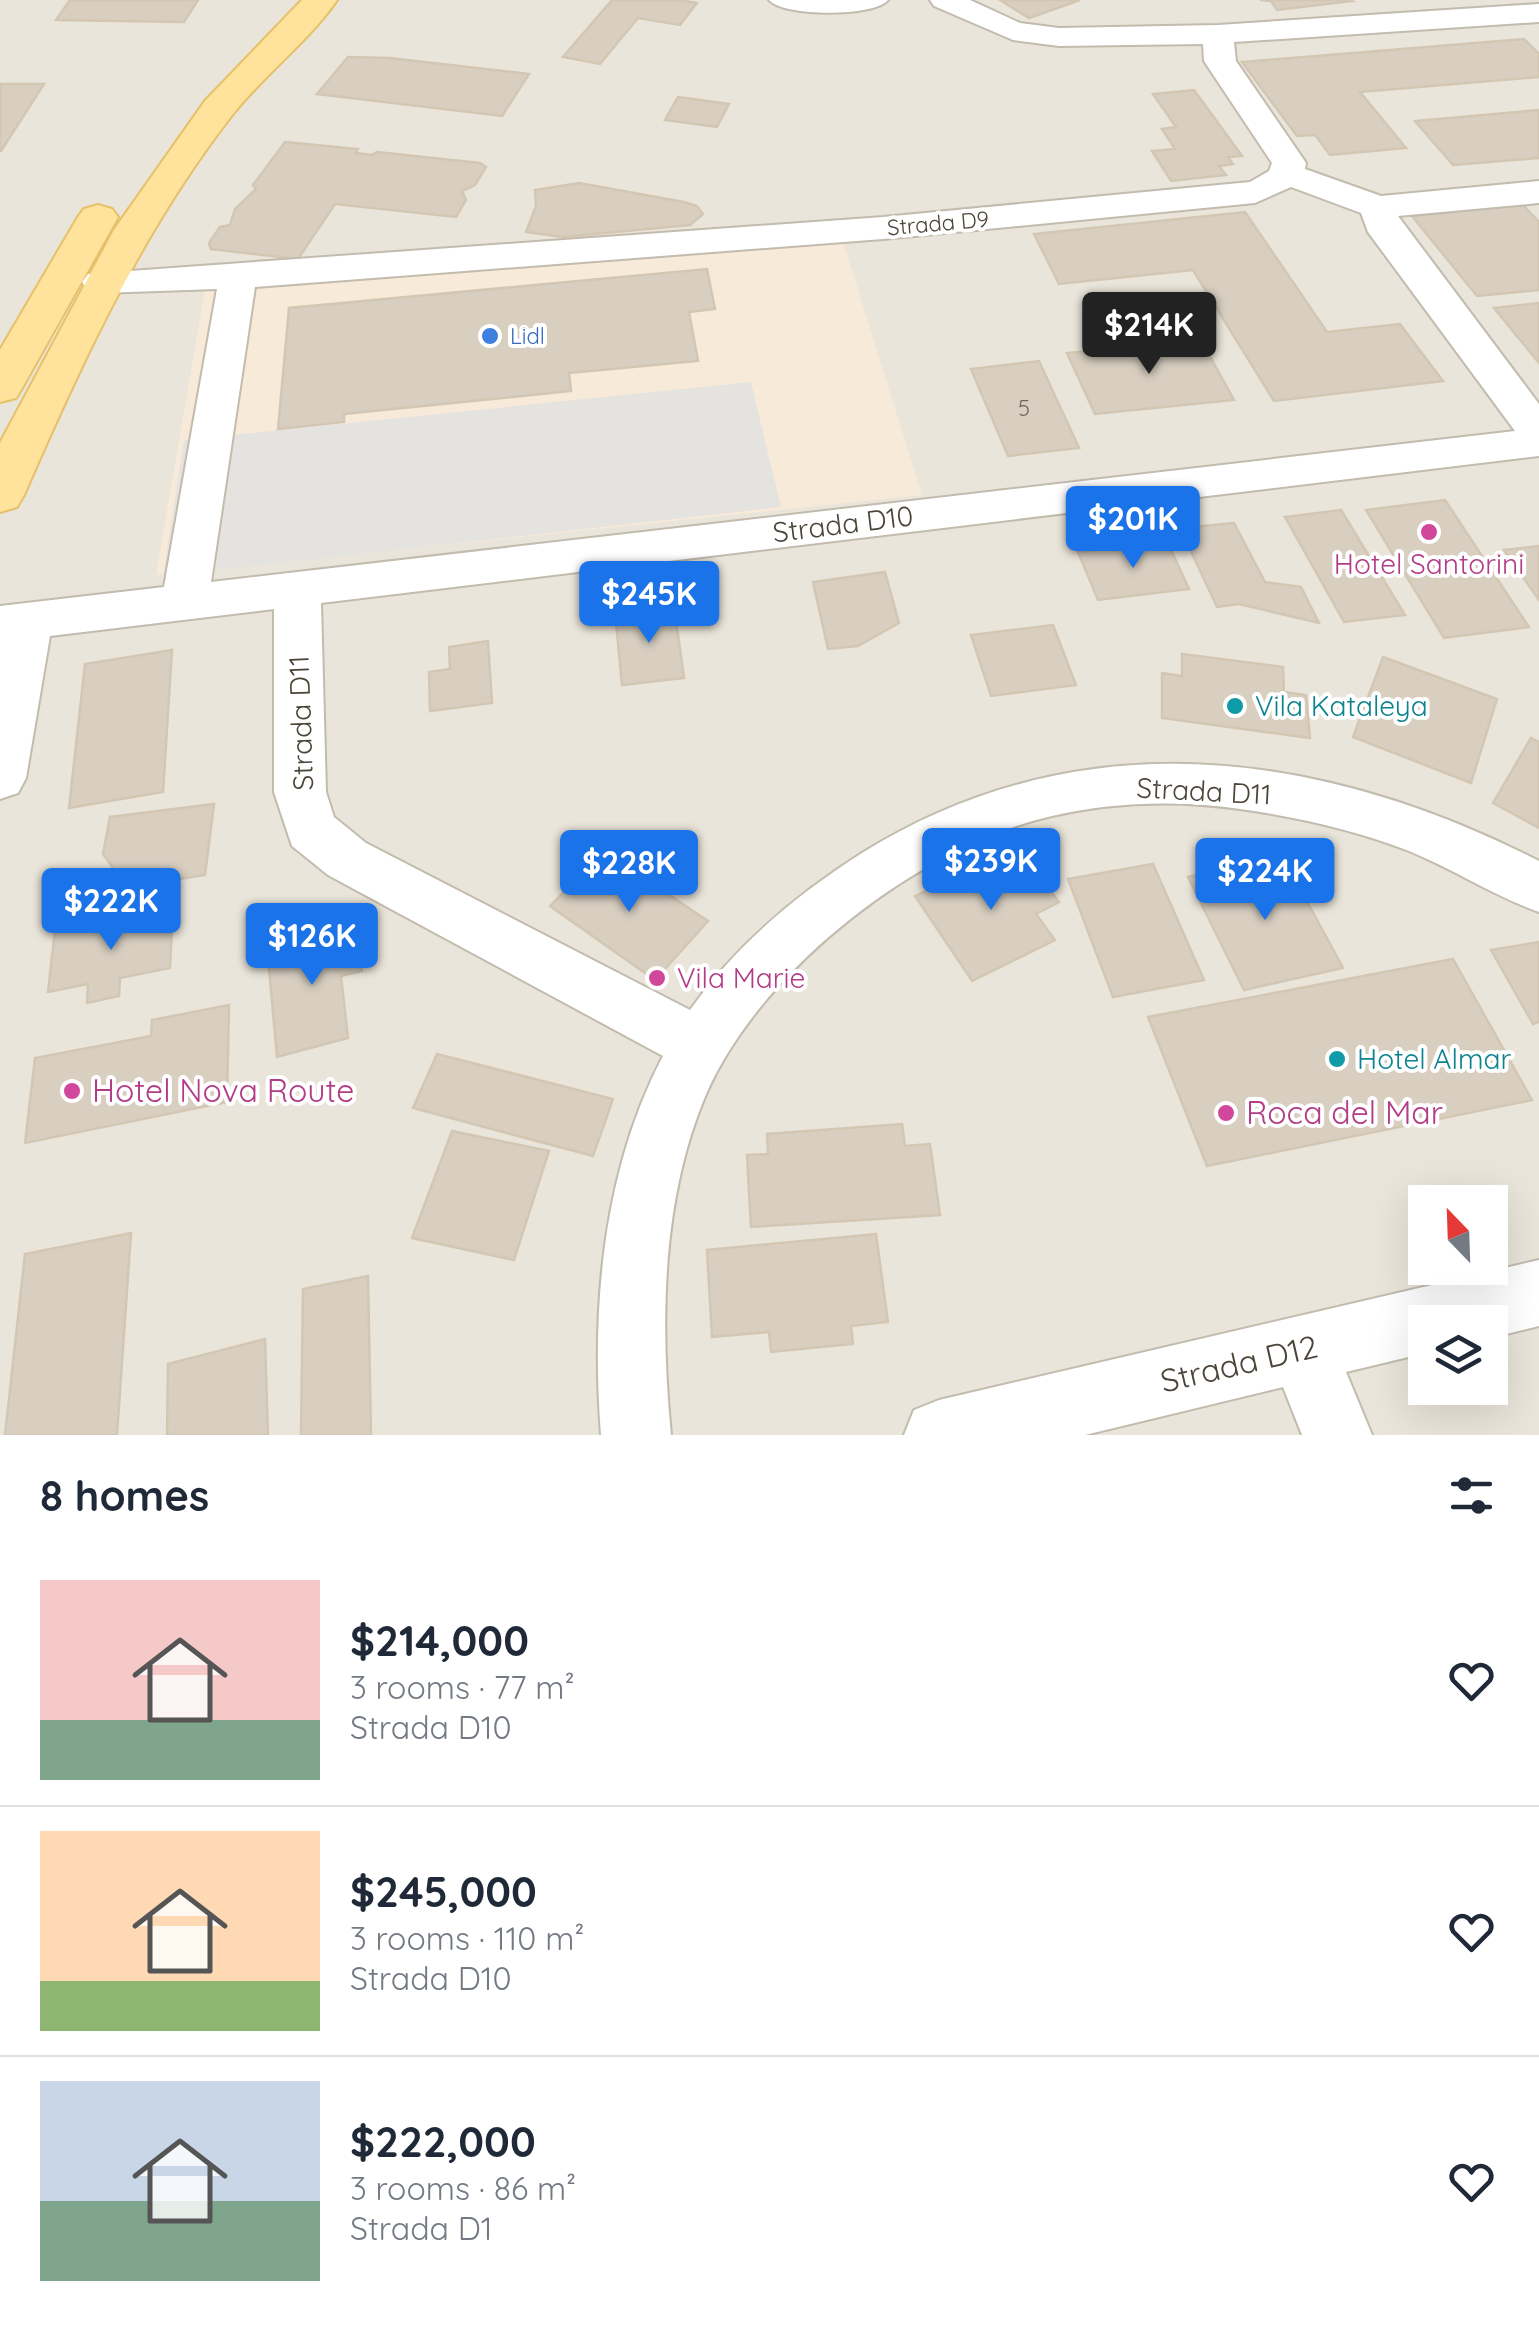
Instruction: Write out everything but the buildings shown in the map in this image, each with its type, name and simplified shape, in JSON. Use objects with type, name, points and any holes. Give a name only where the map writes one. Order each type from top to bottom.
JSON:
[{"type":"main road","points":[[0,388],[54,287],[140,158],[223,58],[286,0]]},
{"type":"main road","points":[[0,496],[59,362],[145,207],[215,109],[321,0]]},
{"type":"street","points":[[784,0],[822,4],[873,0]]},
{"type":"street","points":[[945,0],[1013,31],[1058,37],[1218,34],[1428,10],[1539,13]]},
{"type":"street","points":[[1196,0],[1218,34],[1220,61],[1284,149],[1289,163],[1287,174],[1378,207],[1539,192]]},
{"type":"street","name":"Strada D9","points":[[102,282],[238,277],[1109,208],[1255,192],[1273,186],[1287,174]]},
{"type":"street","points":[[1378,207],[1381,224],[1539,433]]},
{"type":"street","points":[[185,602],[238,277]]},
{"type":"street","name":"Strada D10","points":[[14,623],[1539,442]]},
{"type":"street","name":"Strada D11","points":[[297,589],[300,792],[312,830],[347,859],[700,1045]]},
{"type":"street","points":[[0,778],[14,623]]},
{"type":"street","name":"Strada D11","points":[[636,1435],[629,1376],[632,1284],[667,1124],[700,1045],[738,995],[838,898],[901,855],[960,826],[1052,794],[1144,784],[1234,788],[1322,801],[1410,827],[1539,888]]},
{"type":"street","name":"Strada D12","points":[[939,1435],[1539,1293]]},
{"type":"street","points":[[1302,1349],[1338,1435]]},
{"type":"shaded area","points":[[0,0],[1539,0],[1539,1435],[0,1435]]},
{"type":"shaded area","points":[[841,235],[922,495],[156,575],[205,289]]},
{"type":"shaded area","points":[[751,382],[781,507],[163,576],[184,440]]},
{"type":"place","name":"Lidl","points":[[490,336]]},
{"type":"place","name":"Hotel Santorini","points":[[1429,532]]},
{"type":"place","name":"Vila Kataleya","points":[[1235,706]]},
{"type":"place","name":"Vila Marie","points":[[657,978]]},
{"type":"place","name":"Hotel Almar","points":[[1337,1059]]},
{"type":"place","name":"Hotel Nova Route","points":[[72,1091]]},
{"type":"place","name":"Roca del Mar","points":[[1226,1113]]}]
